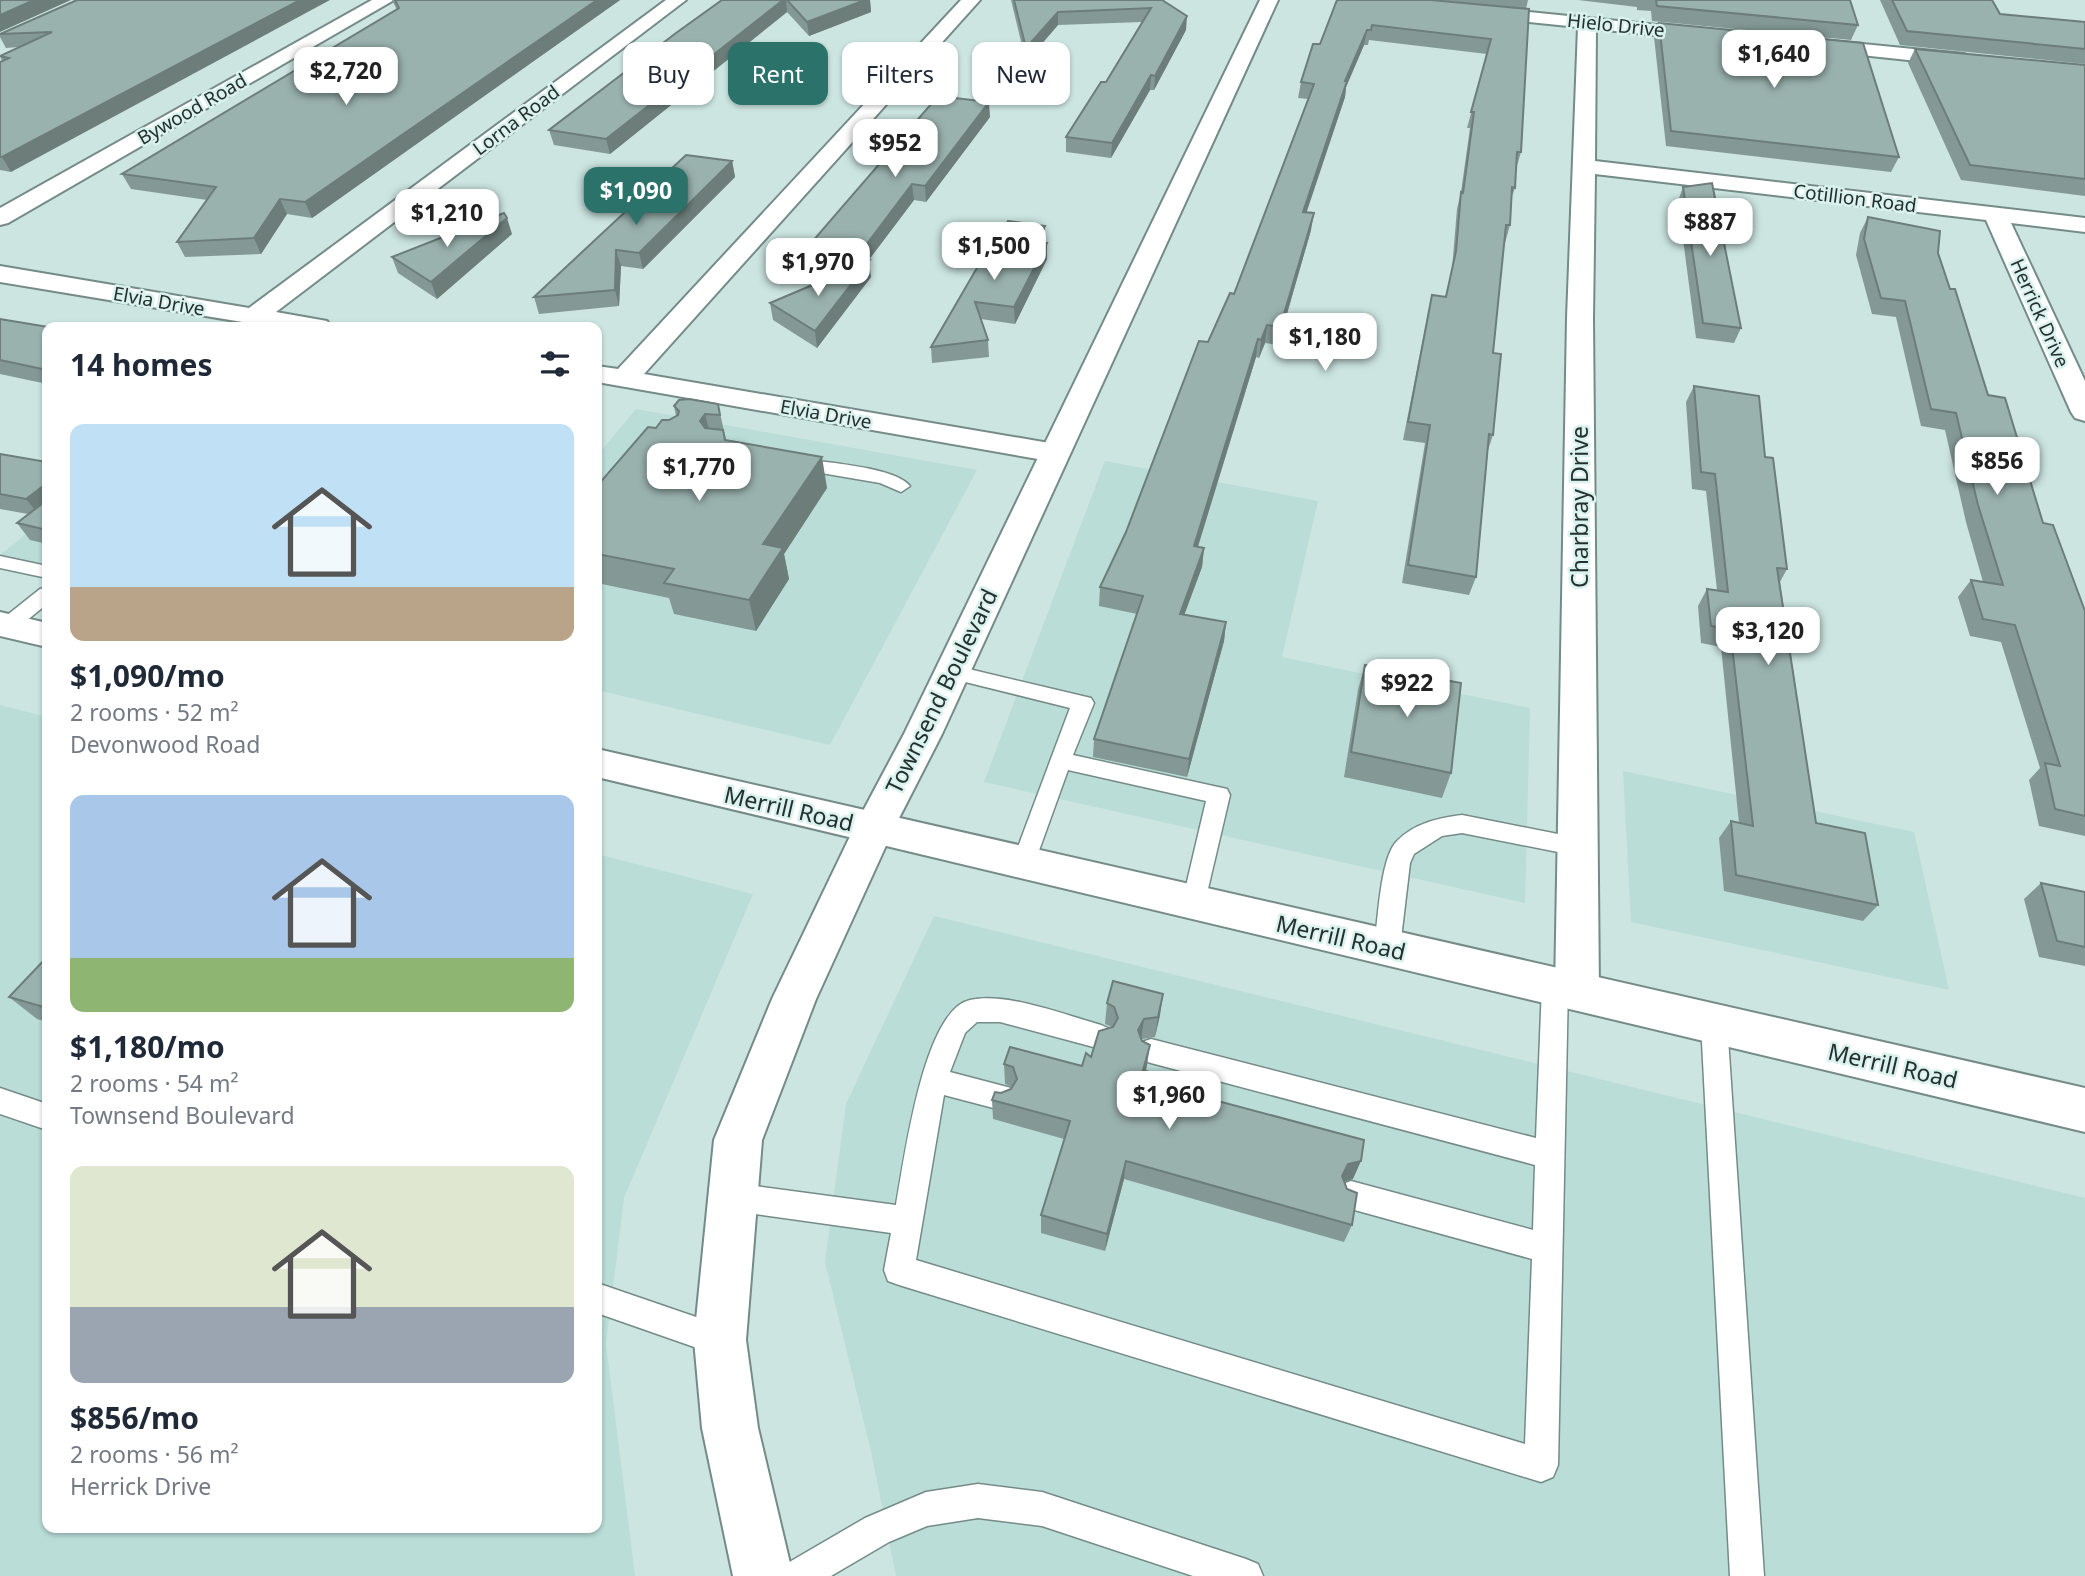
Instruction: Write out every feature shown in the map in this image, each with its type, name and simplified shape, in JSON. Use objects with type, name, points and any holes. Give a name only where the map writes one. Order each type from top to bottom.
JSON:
[{"type":"street","name":"Bywood Road","points":[[0,218],[385,0]]},
{"type":"street","name":"Lorna Road","points":[[254,316],[677,0]]},
{"type":"street","points":[[610,377],[971,0]]},
{"type":"street","name":"Townsend Boulevard","points":[[763,1576],[730,1428],[720,1340],[738,1140],[793,999],[952,672],[1269,0]]},
{"type":"street","name":"Hielo Drive","points":[[1465,11],[1725,36]]},
{"type":"street","name":"Charbray Drive","points":[[1566,989],[1578,847],[1580,332],[1587,23]]},
{"type":"street","points":[[1794,43],[1988,62]]},
{"type":"street","name":"Cotillion Road","points":[[1584,166],[2085,225]]},
{"type":"street","name":"Herrick Drive","points":[[1995,214],[2085,412]]},
{"type":"street","name":"Elvia Drive","points":[[0,274],[289,322]]},
{"type":"street","name":"Elvia Drive","points":[[610,377],[1055,453]]},
{"type":"street","points":[[4,624],[42,634]]},
{"type":"street","name":"Merrill Road","points":[[602,764],[2085,1111]]},
{"type":"lane","points":[[770,460],[885,478],[901,486]]},
{"type":"lane","points":[[4,567],[42,571]]},
{"type":"lane","points":[[4,624],[42,597]]},
{"type":"lane","points":[[952,672],[1083,703],[1059,760],[1024,863]]},
{"type":"lane","points":[[1059,760],[1219,795],[1194,902]]},
{"type":"lane","points":[[1387,947],[1398,863],[1404,848],[1437,827],[1462,824],[1578,847]]},
{"type":"lane","points":[[1101,1037],[1000,1010],[971,1011],[955,1026],[933,1080],[900,1270],[1541,1465],[1550,1156],[1566,989]]},
{"type":"lane","points":[[1714,1023],[1747,1576]]},
{"type":"lane","points":[[1151,1051],[1550,1156]]},
{"type":"lane","points":[[933,1080],[1001,1097]]},
{"type":"lane","points":[[0,1101],[42,1114]]},
{"type":"lane","points":[[1351,1195],[1548,1249]]},
{"type":"lane","points":[[733,1197],[909,1222]]},
{"type":"lane","points":[[602,1300],[720,1340]]},
{"type":"lane","points":[[798,1576],[877,1530],[926,1509],[978,1501],[1042,1508],[1246,1576]]},
{"type":"shaded area","points":[[636,409],[977,470],[830,745],[602,691],[602,450]]},
{"type":"shaded area","points":[[1105,461],[1318,501],[1282,657],[1530,708],[1525,903],[984,782]]},
{"type":"shaded area","points":[[42,521],[42,575],[0,565],[0,555]]},
{"type":"shaded area","points":[[0,705],[42,716],[42,1533],[602,1533],[602,855],[753,894],[624,1198],[606,1344],[635,1576],[0,1576]]},
{"type":"shaded area","points":[[1623,771],[1914,832],[1949,990],[1631,922]]},
{"type":"shaded area","points":[[934,916],[2085,1198],[2085,1576],[896,1576],[871,1451],[825,1262],[846,1104]]},
{"type":"building","points":[[0,0],[34,0],[0,15]]},
{"type":"building","points":[[77,0],[300,0],[0,157],[0,62],[9,58],[0,56],[52,32],[0,34]]},
{"type":"building","points":[[395,0],[597,0],[305,202],[280,199],[254,238],[177,242],[216,187],[122,174],[399,8]]},
{"type":"building","points":[[722,0],[783,0],[714,54],[714,42],[664,42]]},
{"type":"building","points":[[787,0],[865,0],[807,22]]},
{"type":"building","points":[[1014,0],[1162,0],[1187,16],[1155,76],[1151,75],[1112,143],[1066,137],[1101,82],[1106,82],[1151,8],[1058,12],[1031,42],[1024,42]]},
{"type":"building","points":[[1337,0],[1431,0],[1529,9],[1521,152],[1517,152],[1510,225],[1506,225],[1493,353],[1501,354],[1493,435],[1489,434],[1476,577],[1408,565],[1430,425],[1408,422],[1432,295],[1446,297],[1456,251],[1461,192],[1463,193],[1474,112],[1471,112],[1491,39],[1372,25],[1371,30],[1367,30],[1345,81],[1303,212],[1314,213],[1280,327],[1267,325],[1261,340],[1258,339],[1194,546],[1204,548],[1180,614],[1226,622],[1189,759],[1094,739],[1143,596],[1100,587],[1126,532],[1199,341],[1208,342],[1230,293],[1234,294],[1314,84],[1301,82],[1313,44],[1320,44]]},
{"type":"building","points":[[1656,0],[1850,0],[1858,25],[1657,6]]},
{"type":"building","points":[[1892,0],[1992,0],[2000,14],[2085,22],[2085,49],[1907,31]]},
{"type":"building","points":[[1659,23],[1863,43],[1899,157],[1671,131]]},
{"type":"building","points":[[1915,49],[2085,65],[2085,179],[1970,165]]},
{"type":"building","points":[[623,73],[623,105],[649,105],[606,139],[549,130]]},
{"type":"building","points":[[958,98],[972,100],[972,105],[987,105],[925,186],[912,184],[851,265],[799,257],[930,105],[958,105]]},
{"type":"building","points":[[686,155],[732,161],[639,253],[616,250],[615,290],[534,297]]},
{"type":"building","points":[[1712,183],[1741,328],[1703,323],[1683,187]]},
{"type":"building","points":[[504,213],[507,218],[431,282],[392,257]]},
{"type":"building","points":[[1868,217],[1940,231],[1938,253],[1950,289],[1955,289],[1988,395],[2005,398],[2043,523],[2053,525],[2085,611],[2085,816],[2055,809],[2045,763],[2060,766],[2015,625],[1983,619],[1971,580],[2003,585],[1978,505],[1956,413],[1931,409],[1905,301],[1881,298],[1864,239]]},
{"type":"building","points":[[1008,221],[1045,226],[1035,241],[1047,243],[1014,307],[975,302],[988,340],[931,347],[988,249]]},
{"type":"building","points":[[869,261],[815,331],[770,303]]},
{"type":"building","points":[[0,319],[42,326],[42,369],[0,360]]},
{"type":"building","points":[[1694,386],[1759,396],[1765,457],[1773,458],[1787,569],[1777,568],[1816,823],[1865,833],[1878,905],[1736,875],[1731,821],[1753,826],[1730,629],[1711,626],[1707,589],[1728,592],[1715,474],[1701,472]]},
{"type":"building","points":[[679,400],[718,404],[720,415],[705,414],[700,421],[705,428],[723,430],[725,440],[822,457],[763,544],[783,548],[749,600],[664,583],[674,569],[602,555],[602,480],[648,427],[656,428],[662,420],[678,415],[679,411],[674,406]]},
{"type":"building","points":[[0,454],[42,461],[42,487],[26,499],[0,494]]},
{"type":"building","points":[[42,504],[42,529],[17,523]]},
{"type":"building","points":[[1365,665],[1461,683],[1451,773],[1351,752]]},
{"type":"building","points":[[2041,883],[2085,892],[2085,947],[2057,941]]},
{"type":"building","points":[[42,962],[42,1007],[9,997]]},
{"type":"building","points":[[1113,981],[1163,994],[1158,1017],[1144,1019],[1138,1030],[1142,1041],[1150,1045],[1143,1070],[1149,1072],[1147,1082],[1364,1140],[1361,1161],[1348,1164],[1342,1176],[1347,1189],[1357,1193],[1352,1225],[1126,1161],[1107,1234],[1041,1215],[1070,1121],[992,1100],[995,1092],[1011,1089],[1017,1079],[1013,1067],[1004,1064],[1010,1047],[1082,1066],[1086,1053],[1091,1057],[1099,1031],[1113,1027],[1118,1018],[1114,1007],[1107,1003]]}]
